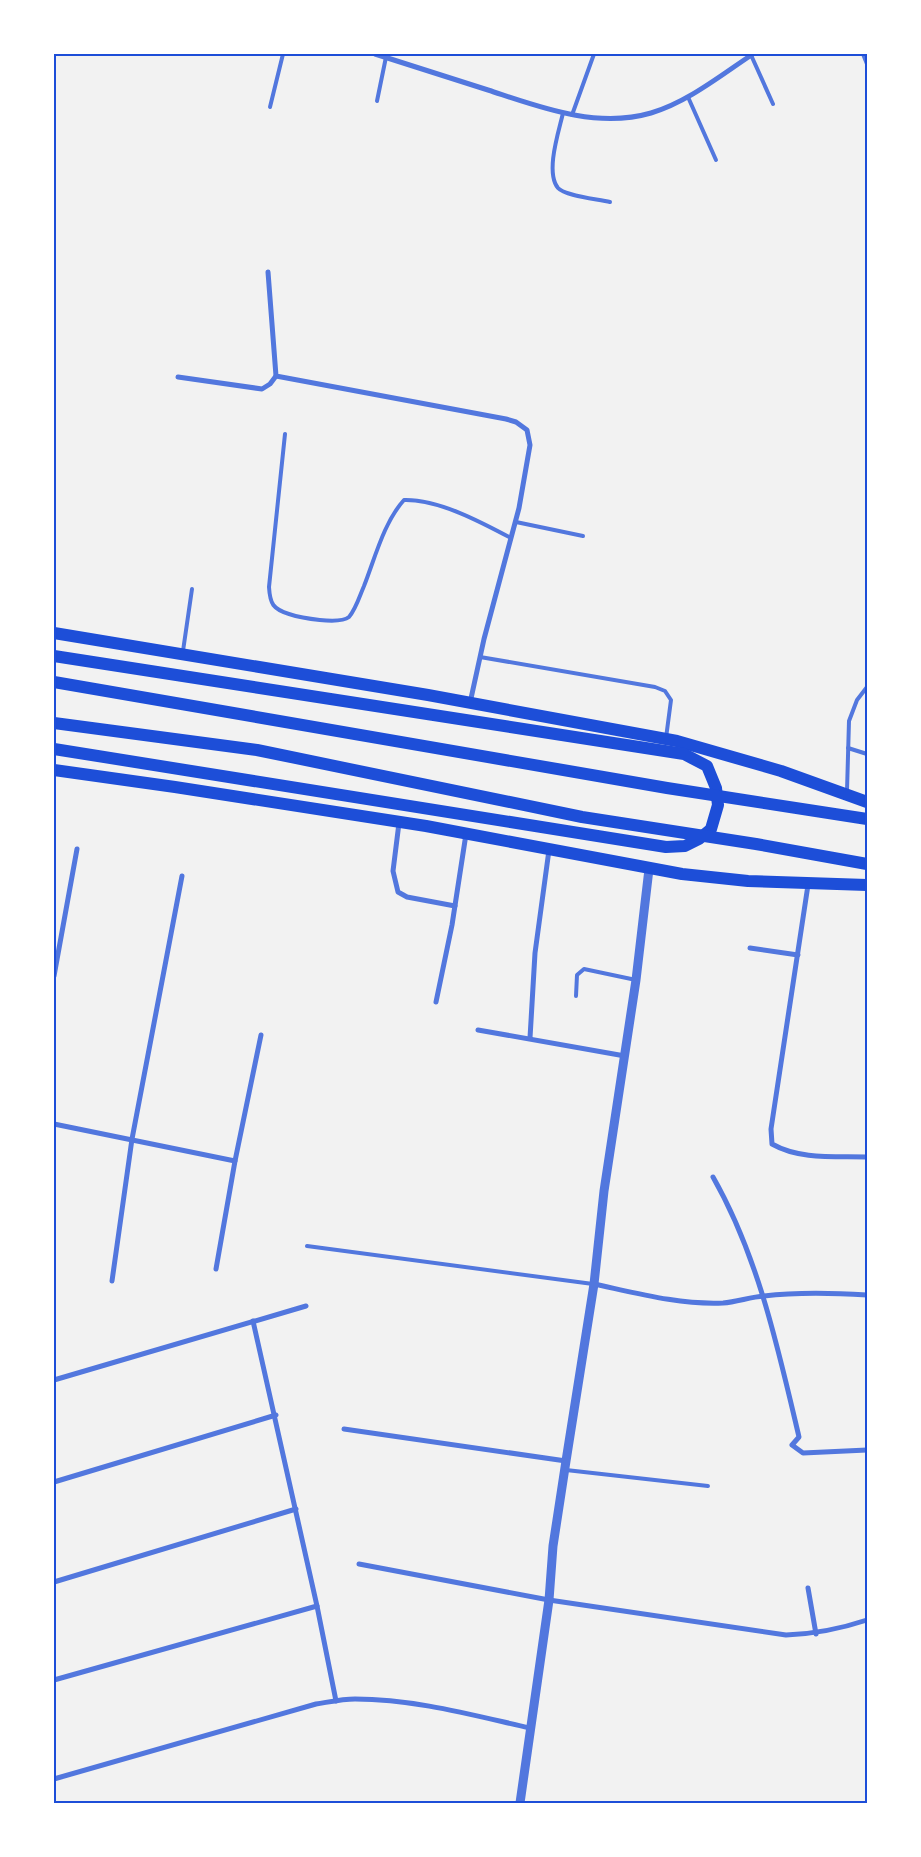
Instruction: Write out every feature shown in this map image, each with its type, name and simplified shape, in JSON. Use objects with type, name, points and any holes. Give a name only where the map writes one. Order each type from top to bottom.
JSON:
[{"type":"main road","points":[[54,633],[470,703],[666,739],[781,771],[847,793],[867,802]]},
{"type":"main road","points":[[54,656],[684,754],[706,766],[716,788],[718,805],[711,829],[699,839],[685,846],[666,847],[54,750]]},
{"type":"main road","points":[[54,682],[667,788],[867,819]]},
{"type":"main road","points":[[54,723],[257,750],[582,817],[756,844],[867,864]]},
{"type":"main road","points":[[54,770],[399,822],[649,869],[748,881],[867,885]]},
{"type":"street","points":[[375,54],[538,107],[586,118],[618,120],[651,113],[688,97],[751,54]]},
{"type":"street","points":[[178,377],[262,389],[270,384],[276,376],[268,272]]},
{"type":"street","points":[[276,376],[516,422],[527,430],[530,445],[516,522],[480,657],[470,703]]},
{"type":"street","points":[[399,822],[393,871],[398,892],[408,897],[455,906]]},
{"type":"street","points":[[436,1002],[455,906],[466,834]]},
{"type":"street","points":[[54,976],[77,849]]},
{"type":"street","points":[[530,1038],[535,953],[550,849]]},
{"type":"street","points":[[520,1803],[549,1600],[554,1546],[594,1284],[604,1191],[636,980],[649,869]]},
{"type":"street","points":[[112,1281],[132,1139],[182,876]]},
{"type":"street","points":[[808,883],[772,1129],[772,1144],[793,1153],[819,1156],[867,1156]]},
{"type":"street","points":[[750,948],[798,955]]},
{"type":"street","points":[[478,1030],[625,1056]]},
{"type":"street","points":[[216,1269],[235,1161],[261,1035]]},
{"type":"street","points":[[54,1124],[235,1161]]},
{"type":"street","points":[[713,1177],[729,1205],[763,1296],[799,1437],[792,1445],[803,1453],[867,1450]]},
{"type":"street","points":[[594,1284],[667,1299],[707,1302],[741,1301],[763,1296],[828,1293],[867,1295]]},
{"type":"street","points":[[54,1380],[306,1306]]},
{"type":"street","points":[[253,1321],[276,1415],[318,1606],[336,1701]]},
{"type":"street","points":[[54,1482],[276,1415]]},
{"type":"street","points":[[344,1429],[566,1465]]},
{"type":"street","points":[[54,1582],[296,1509]]},
{"type":"street","points":[[359,1564],[549,1600],[786,1636],[816,1634],[841,1629],[867,1620]]},
{"type":"street","points":[[808,1588],[816,1634]]},
{"type":"street","points":[[54,1680],[318,1606]]},
{"type":"street","points":[[54,1779],[316,1704],[353,1699],[394,1701],[439,1708],[530,1728]]},
{"type":"lane","points":[[270,107],[283,54]]},
{"type":"lane","points":[[572,115],[594,54]]},
{"type":"lane","points":[[751,54],[773,104]]},
{"type":"lane","points":[[864,54],[867,64]]},
{"type":"lane","points":[[377,100],[386,57]]},
{"type":"lane","points":[[688,97],[716,160]]},
{"type":"lane","points":[[563,112],[552,162],[552,175],[558,188],[569,194],[610,202]]},
{"type":"lane","points":[[285,434],[269,587],[269,599],[276,609],[291,615],[336,622],[348,617],[357,603],[385,532],[397,508],[404,500],[418,499],[478,520],[511,538]]},
{"type":"lane","points":[[516,522],[583,536]]},
{"type":"lane","points":[[182,655],[192,589]]},
{"type":"lane","points":[[480,657],[645,685],[665,691],[671,700],[666,739]]},
{"type":"lane","points":[[847,793],[850,721],[857,700],[867,687]]},
{"type":"lane","points":[[848,748],[867,754]]},
{"type":"lane","points":[[576,996],[577,975],[584,969],[636,980]]},
{"type":"lane","points":[[307,1246],[594,1284]]},
{"type":"lane","points":[[566,1465],[708,1486]]}]
